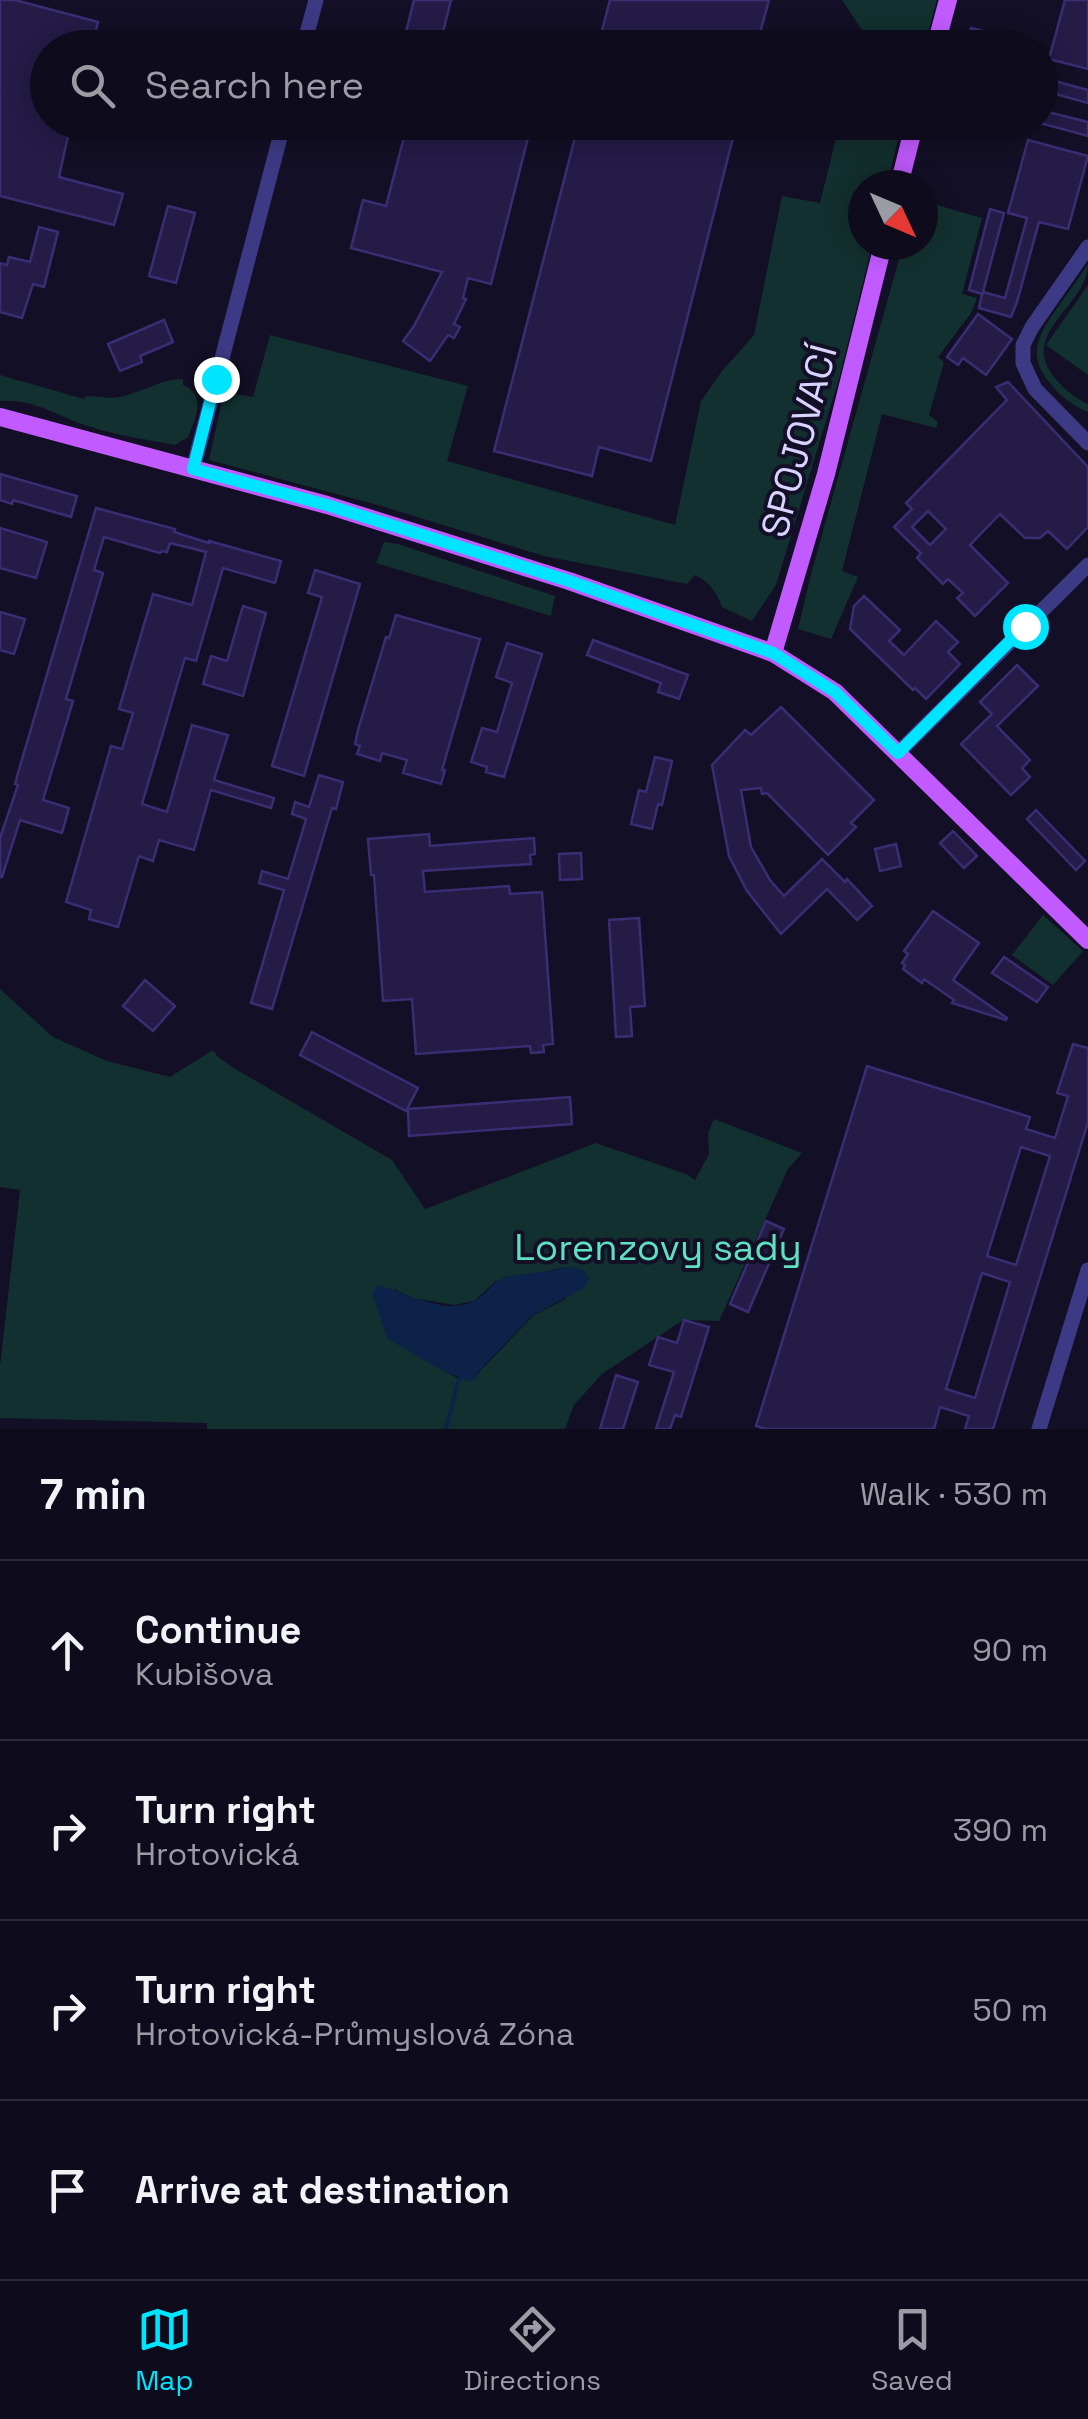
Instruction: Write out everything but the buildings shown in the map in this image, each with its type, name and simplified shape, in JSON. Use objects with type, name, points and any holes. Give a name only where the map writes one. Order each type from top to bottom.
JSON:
[{"type":"main road","points":[[940,30],[948,0]]},
{"type":"main road","points":[[902,170],[910,140]]},
{"type":"main road","name":"SPOJOVACÍ","points":[[773,653],[826,474],[880,260]]},
{"type":"main road","points":[[0,417],[327,505],[569,581],[773,653],[835,692],[1088,940]]},
{"type":"street","points":[[308,30],[316,0]]},
{"type":"street","points":[[193,469],[279,140]]},
{"type":"street","points":[[1088,247],[1023,345],[1023,362],[1035,389],[1088,444]]},
{"type":"street","points":[[898,753],[1088,565]]},
{"type":"street","points":[[1039,1429],[1088,1270]]},
{"type":"green space","points":[[842,0],[937,0],[929,30],[862,30]]},
{"type":"green space","points":[[836,140],[898,140],[891,170],[848,170],[848,260],[868,260],[840,375],[776,585],[752,621],[722,607],[712,588],[695,575],[687,584],[544,556],[378,505],[209,460],[224,392],[253,397],[270,335],[468,386],[447,461],[675,525],[701,401],[754,335],[782,196],[820,203]]},
{"type":"green space","points":[[938,205],[982,218],[962,294],[977,298],[971,313],[938,357],[944,362],[929,415],[938,422],[936,428],[882,414],[842,571],[858,577],[831,639],[798,629],[899,260],[938,260]]},
{"type":"green space","points":[[1088,264],[1085,279],[1049,333],[1044,348],[1046,363],[1056,379],[1088,404],[1088,412],[1054,388],[1042,372],[1037,352],[1047,324]]},
{"type":"green space","points":[[1088,285],[1088,375],[1046,345]]},
{"type":"green space","points":[[0,375],[84,399],[119,397],[183,379],[183,385],[195,394],[196,415],[188,437],[175,445],[128,436],[93,428],[32,404],[0,401]]},
{"type":"green space","points":[[384,542],[555,596],[551,616],[376,563]]},
{"type":"green space","points":[[1043,915],[1083,951],[1053,985],[1012,955]]},
{"type":"green space","name":"Lorenzovy sady","points":[[0,989],[53,1037],[107,1061],[170,1077],[213,1050],[232,1067],[392,1160],[425,1209],[596,1143],[695,1180],[709,1154],[708,1133],[714,1119],[802,1153],[788,1169],[719,1321],[683,1320],[602,1374],[574,1405],[565,1429],[207,1429],[207,1423],[0,1418],[0,1366],[20,1190],[0,1187]],"holes":[[[568,1267],[566,1299],[534,1315],[475,1379],[459,1379],[387,1338],[394,1289],[413,1298],[454,1305],[474,1301],[496,1281]]]},
{"type":"water","points":[[568,1267],[586,1273],[589,1280],[584,1288],[533,1315],[469,1382],[387,1338],[372,1293],[378,1285],[439,1305],[464,1305],[506,1277]]},
{"type":"waterway","points":[[446,1429],[459,1379]]},
{"type":"route","points":[[216,379],[193,469],[327,505],[569,581],[773,653],[835,692],[898,753],[1025,626]]}]
